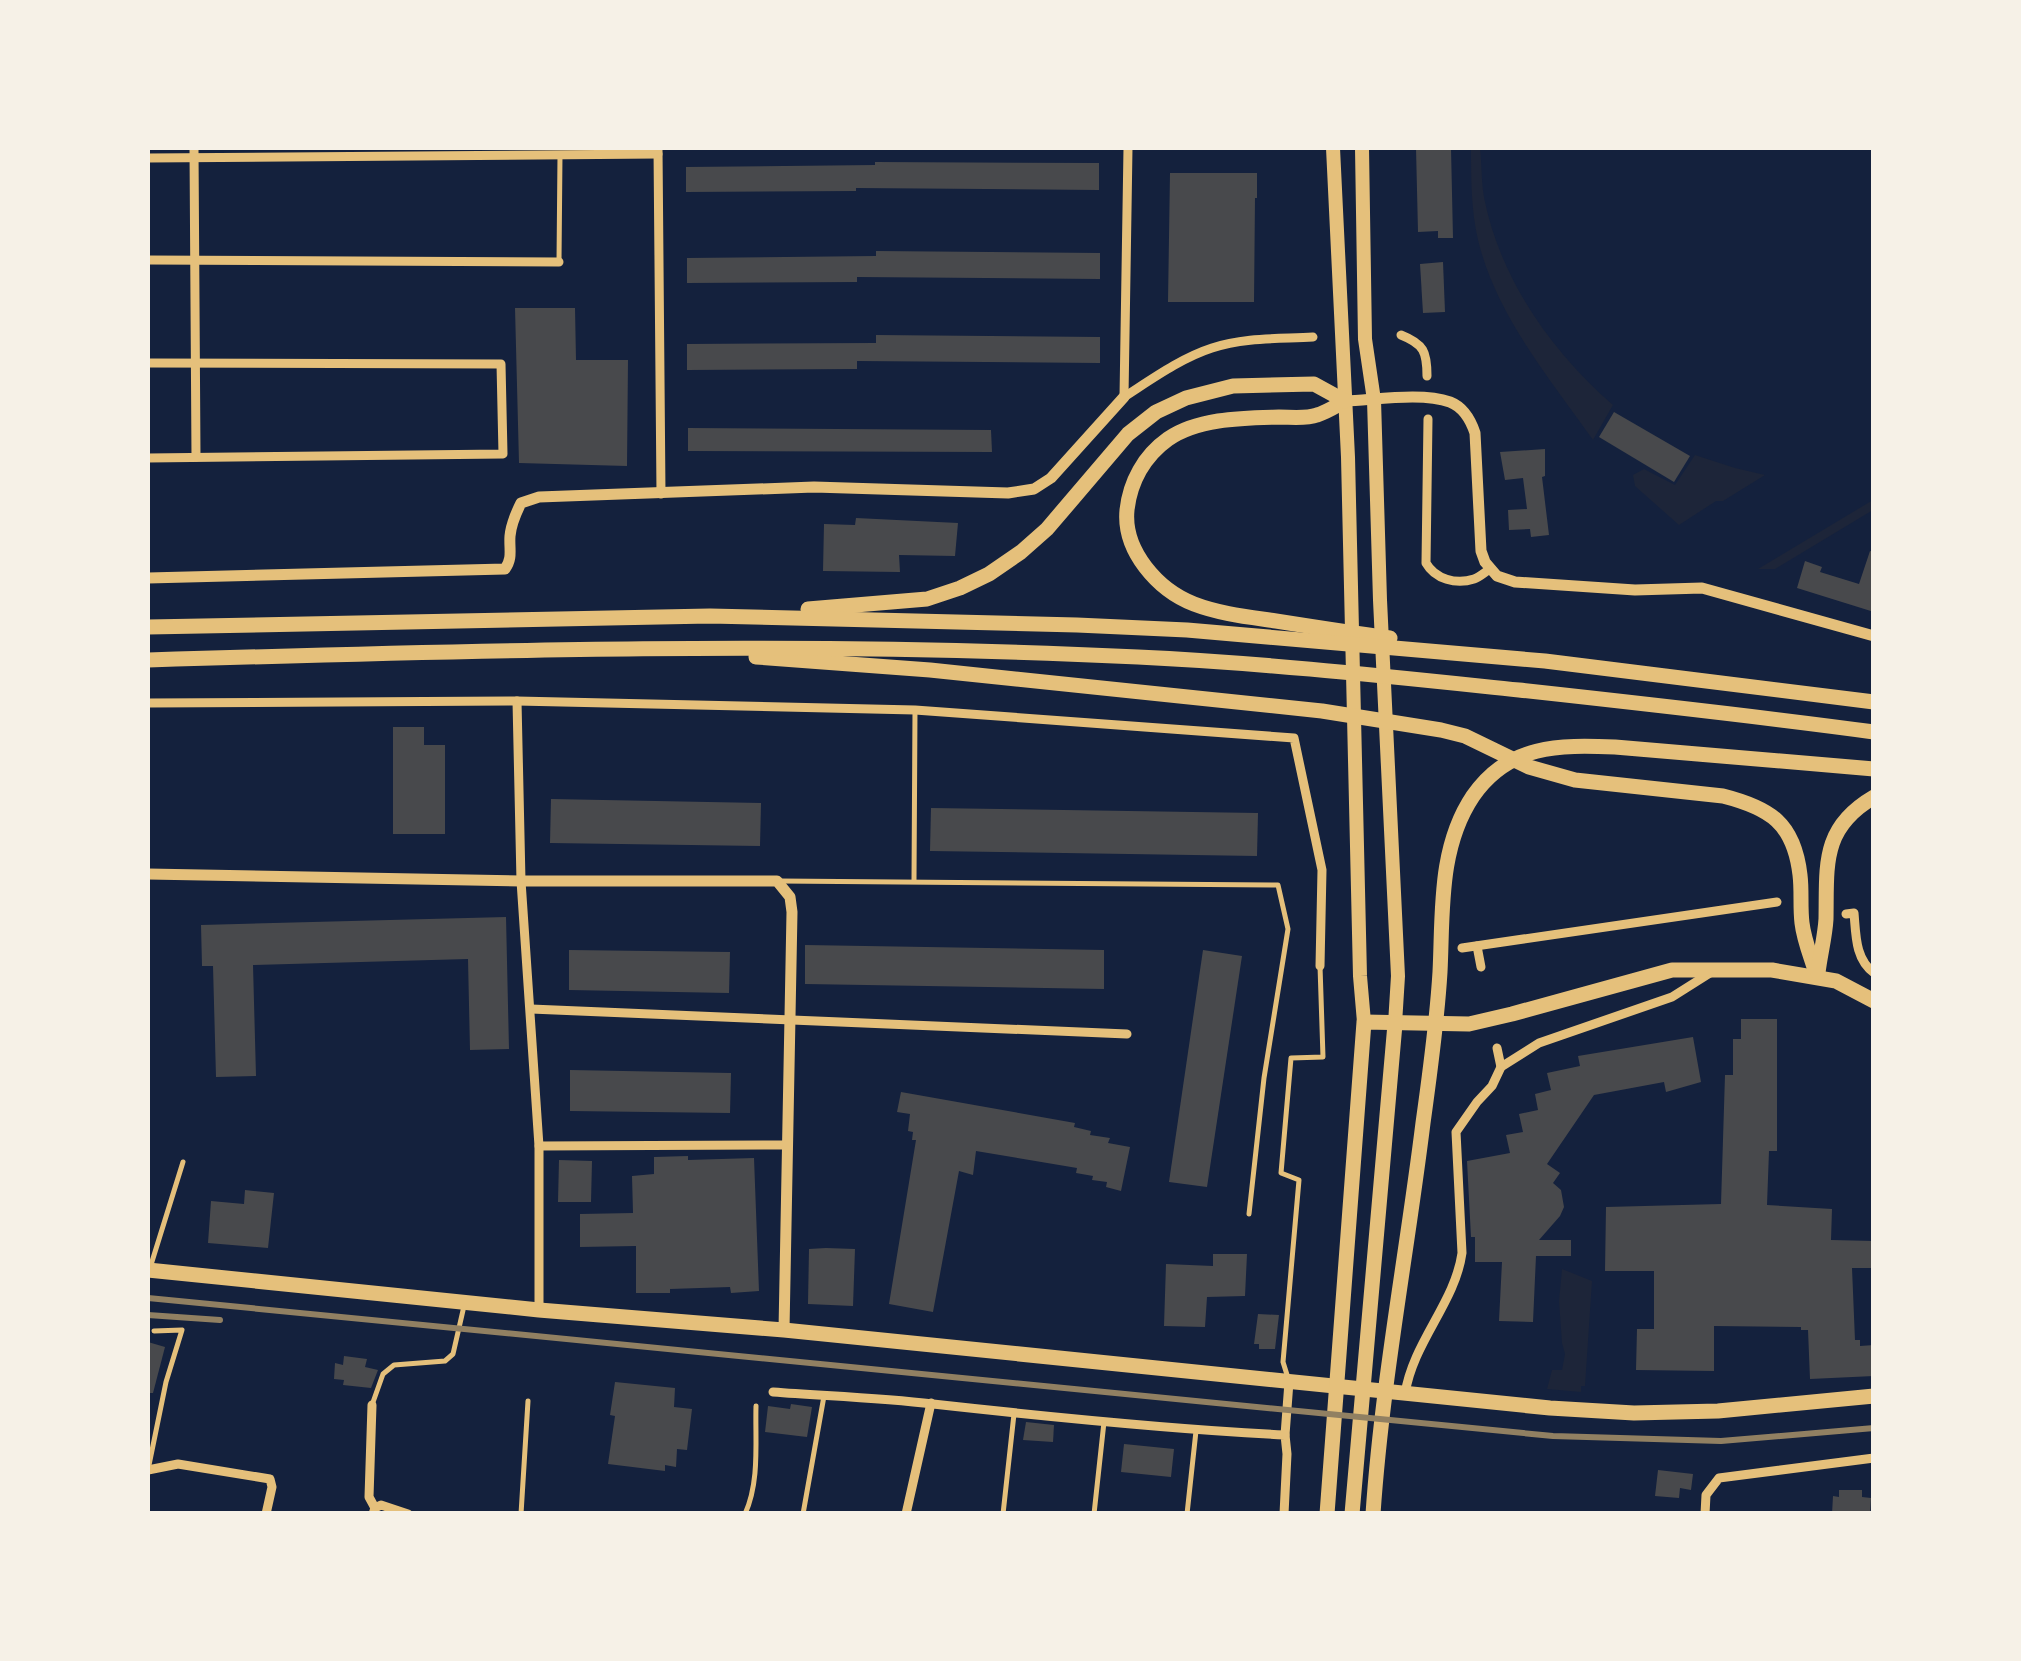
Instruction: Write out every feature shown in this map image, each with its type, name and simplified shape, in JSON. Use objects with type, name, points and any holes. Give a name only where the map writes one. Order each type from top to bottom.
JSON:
[{"type":"highway","points":[[710,616],[897,603],[960,588],[1021,552],[1047,528],[1128,434],[1156,412],[1186,398],[1233,386],[1314,384],[1345,402]]},
{"type":"highway","points":[[1345,402],[1315,416],[1209,423],[1168,438],[1150,454],[1129,494],[1127,518],[1131,540],[1154,576],[1171,592],[1217,611],[1545,661],[1874,702]]},
{"type":"highway","points":[[148,628],[710,616],[938,621],[1168,629],[1545,661]]},
{"type":"highway","points":[[654,648],[930,670],[1322,711],[1465,736],[1529,767],[1575,780],[1723,796],[1745,802],[1764,809],[1790,837],[1800,875],[1802,926],[1817,977]]},
{"type":"highway","points":[[148,660],[654,648],[1140,657],[1718,712],[1874,732]]},
{"type":"highway","points":[[1373,1514],[1377,1452],[1423,1126],[1440,974],[1446,870],[1460,818],[1475,793],[1493,772],[1521,755],[1545,748],[1577,746],[1874,769]]},
{"type":"highway","points":[[1817,977],[1826,924],[1827,860],[1832,841],[1842,822],[1874,797]]},
{"type":"highway","points":[[1327,1514],[1364,1022],[1469,1024],[1672,970],[1716,968],[1817,977],[1874,1001]]},
{"type":"highway","points":[[1352,1514],[1395,1024]]},
{"type":"highway","points":[[148,1271],[784,1330],[1550,1408],[1634,1414],[1718,1411],[1874,1396]]},
{"type":"main road","points":[[1333,148],[1364,1022]]},
{"type":"main road","points":[[1362,148],[1365,339],[1374,400],[1398,976],[1395,1024]]},
{"type":"street","points":[[1124,396],[1128,148]]},
{"type":"street","points":[[148,158],[194,153],[560,155],[658,151],[660,494]]},
{"type":"street","points":[[194,153],[196,457]]},
{"type":"street","points":[[148,260],[559,262]]},
{"type":"street","points":[[1401,335],[1423,349],[1428,376]]},
{"type":"street","points":[[148,578],[505,569],[510,562],[510,534],[516,513],[522,503],[538,498],[814,487],[1008,493],[1034,490],[1051,478],[1124,396],[1190,357],[1234,342],[1313,337]]},
{"type":"street","points":[[148,363],[501,364],[503,454],[148,458]]},
{"type":"street","points":[[1345,402],[1422,398],[1450,402],[1460,408],[1472,422],[1476,444],[1482,551],[1497,576],[1544,586],[1702,588],[1874,636]]},
{"type":"street","points":[[1428,420],[1426,563],[1436,576],[1454,580],[1473,580],[1490,569]]},
{"type":"street","points":[[516,701],[521,881],[539,1146],[539,1310]]},
{"type":"street","points":[[148,703],[516,701],[916,710],[1294,738],[1322,870],[1320,966]]},
{"type":"street","points":[[148,874],[777,881],[790,897],[792,912],[784,1330]]},
{"type":"street","points":[[1462,948],[1777,902]]},
{"type":"street","points":[[1846,914],[1854,914],[1856,945],[1865,966],[1874,973]]},
{"type":"street","points":[[1477,946],[1481,967]]},
{"type":"street","points":[[1405,1394],[1417,1354],[1459,1272],[1462,1253],[1456,1132],[1492,1086],[1501,1067],[1539,1043],[1672,997],[1716,968]]},
{"type":"street","points":[[531,1009],[1127,1034]]},
{"type":"street","points":[[1498,1048],[1501,1067]]},
{"type":"street","points":[[539,1146],[788,1144]]},
{"type":"street","points":[[1284,1514],[1289,1382]]},
{"type":"street","points":[[773,1392],[1285,1436]]},
{"type":"street","points":[[906,1514],[930,1404]]},
{"type":"street","points":[[372,1405],[369,1497],[374,1511],[381,1505],[408,1514]]},
{"type":"street","points":[[1705,1514],[1706,1495],[1720,1478],[1874,1458]]},
{"type":"street","points":[[148,1470],[178,1464],[270,1480],[266,1514]]},
{"type":"lane","points":[[559,262],[560,155]]},
{"type":"lane","points":[[914,881],[916,710]]},
{"type":"lane","points":[[777,881],[1278,885],[1288,929],[1264,1078],[1250,1214]]},
{"type":"lane","points":[[1289,1382],[1283,1362],[1299,1180],[1281,1173],[1291,1058],[1323,1057],[1320,966]]},
{"type":"lane","points":[[148,1271],[183,1162]]},
{"type":"lane","points":[[372,1405],[383,1374],[394,1365],[446,1361],[453,1354],[465,1303]]},
{"type":"lane","points":[[148,1470],[166,1382],[182,1330],[154,1330]]},
{"type":"lane","points":[[803,1514],[824,1396]]},
{"type":"lane","points":[[521,1514],[528,1401]]},
{"type":"lane","points":[[745,1514],[756,1475],[756,1406]]},
{"type":"lane","points":[[1003,1514],[1014,1414]]},
{"type":"lane","points":[[1094,1514],[1104,1422]]},
{"type":"lane","points":[[1187,1514],[1196,1431]]},
{"type":"shaded area","points":[[1471,148],[1480,148],[1485,202],[1517,288],[1570,363],[1613,405],[1593,440],[1526,345],[1486,268],[1474,217]]},
{"type":"shaded area","points":[[1695,455],[1765,475],[1679,525],[1635,486],[1633,475],[1644,469],[1675,485]]},
{"type":"shaded area","points":[[1873,500],[1873,510],[1775,569],[1758,569]]},
{"type":"shaded area","points":[[1562,1269],[1592,1281],[1585,1386],[1581,1386],[1581,1392],[1547,1389],[1552,1370],[1562,1370],[1565,1354],[1559,1301]]},
{"type":"building","points":[[1416,148],[1451,148],[1453,238],[1438,238],[1438,231],[1418,232]]},
{"type":"building","points":[[875,162],[1099,163],[1099,190],[856,188],[686,192],[686,167]]},
{"type":"building","points":[[1170,173],[1257,173],[1254,302],[1168,302]]},
{"type":"building","points":[[876,251],[1100,253],[1100,279],[857,277],[857,282],[687,283],[687,258],[876,256]]},
{"type":"building","points":[[1443,262],[1445,312],[1423,313],[1420,264]]},
{"type":"building","points":[[515,308],[575,308],[576,360],[628,360],[627,466],[519,463]]},
{"type":"building","points":[[876,335],[1100,337],[1100,363],[857,361],[857,369],[687,370],[687,344],[876,343]]},
{"type":"building","points":[[1614,412],[1690,456],[1674,482],[1599,437]]},
{"type":"building","points":[[688,428],[991,430],[992,452],[688,451]]},
{"type":"building","points":[[1545,449],[1542,477],[1549,535],[1531,537],[1530,529],[1509,530],[1508,510],[1527,509],[1523,478],[1505,480],[1500,452]]},
{"type":"building","points":[[856,518],[958,523],[955,556],[899,555],[900,572],[823,571],[824,524],[855,525]]},
{"type":"building","points":[[1870,551],[1874,552],[1874,612],[1797,588],[1805,561],[1822,567],[1820,572],[1859,584]]},
{"type":"building","points":[[393,727],[424,727],[424,745],[445,745],[445,834],[393,834]]},
{"type":"building","points":[[551,799],[761,803],[760,846],[550,843]]},
{"type":"building","points":[[931,808],[1258,813],[1257,856],[930,851]]},
{"type":"building","points":[[506,917],[509,1049],[470,1050],[468,959],[253,965],[256,1076],[216,1077],[213,966],[202,966],[201,925]]},
{"type":"building","points":[[805,945],[1104,950],[1104,989],[805,984]]},
{"type":"building","points":[[569,950],[730,952],[729,993],[569,990]]},
{"type":"building","points":[[1203,950],[1242,956],[1207,1187],[1169,1182]]},
{"type":"building","points":[[1741,1019],[1777,1019],[1777,1151],[1769,1151],[1767,1205],[1832,1209],[1831,1240],[1874,1241],[1874,1268],[1852,1268],[1855,1340],[1860,1340],[1860,1346],[1874,1345],[1874,1376],[1810,1379],[1808,1330],[1801,1327],[1714,1326],[1714,1371],[1636,1370],[1637,1329],[1654,1329],[1654,1271],[1605,1271],[1606,1207],[1721,1204],[1725,1075],[1733,1075],[1733,1039],[1741,1039]]},
{"type":"building","points":[[1693,1037],[1701,1082],[1666,1092],[1664,1082],[1594,1095],[1547,1164],[1560,1173],[1553,1183],[1561,1190],[1564,1207],[1539,1240],[1571,1240],[1571,1256],[1536,1256],[1533,1322],[1499,1321],[1502,1262],[1475,1262],[1467,1161],[1510,1153],[1506,1135],[1523,1132],[1519,1114],[1538,1110],[1535,1094],[1551,1090],[1547,1073],[1580,1066],[1578,1056]]},
{"type":"building","points":[[570,1070],[731,1073],[730,1113],[570,1111]]},
{"type":"building","points":[[901,1092],[1075,1123],[1074,1127],[1091,1131],[1090,1135],[1110,1138],[1108,1143],[1130,1147],[1121,1191],[1106,1187],[1107,1182],[1092,1180],[1093,1176],[1076,1173],[1077,1168],[976,1151],[973,1175],[959,1171],[933,1312],[889,1304],[916,1140],[912,1140],[913,1132],[908,1131],[910,1114],[897,1112]]},
{"type":"building","points":[[688,1156],[688,1160],[754,1158],[759,1291],[731,1293],[730,1287],[636,1293],[636,1246],[580,1247],[580,1214],[633,1213],[632,1176],[654,1174],[654,1157]]},
{"type":"building","points":[[559,1160],[592,1161],[591,1202],[558,1202]]},
{"type":"building","points":[[245,1190],[274,1193],[268,1248],[208,1243],[211,1201],[244,1204]]},
{"type":"building","points":[[809,1249],[855,1249],[853,1306],[808,1304]]},
{"type":"building","points":[[1213,1254],[1247,1254],[1245,1296],[1207,1297],[1205,1327],[1164,1326],[1166,1264],[1213,1266]]},
{"type":"building","points":[[1258,1314],[1279,1315],[1275,1349],[1259,1349],[1259,1344],[1254,1344]]},
{"type":"building","points":[[148,1342],[165,1347],[153,1393],[148,1393]]},
{"type":"building","points":[[344,1356],[367,1359],[365,1367],[378,1370],[371,1388],[343,1385],[344,1380],[334,1379],[335,1363],[343,1365]]},
{"type":"building","points":[[615,1382],[675,1388],[674,1407],[692,1409],[687,1450],[677,1449],[676,1467],[665,1465],[665,1471],[608,1464]]},
{"type":"building","points":[[791,1404],[812,1407],[807,1437],[765,1432],[768,1406],[790,1409]]},
{"type":"building","points":[[1026,1422],[1054,1425],[1053,1442],[1023,1440]]},
{"type":"building","points":[[1124,1444],[1174,1449],[1171,1477],[1121,1472]]},
{"type":"building","points":[[1658,1470],[1693,1474],[1691,1490],[1680,1488],[1679,1498],[1655,1496]]},
{"type":"building","points":[[1839,1490],[1862,1490],[1862,1497],[1871,1498],[1870,1514],[1832,1514],[1833,1496],[1839,1497]]},
{"type":"railway","points":[[148,1298],[1553,1436],[1721,1441],[1874,1428]]},
{"type":"railway","points":[[148,1315],[220,1320]]}]
